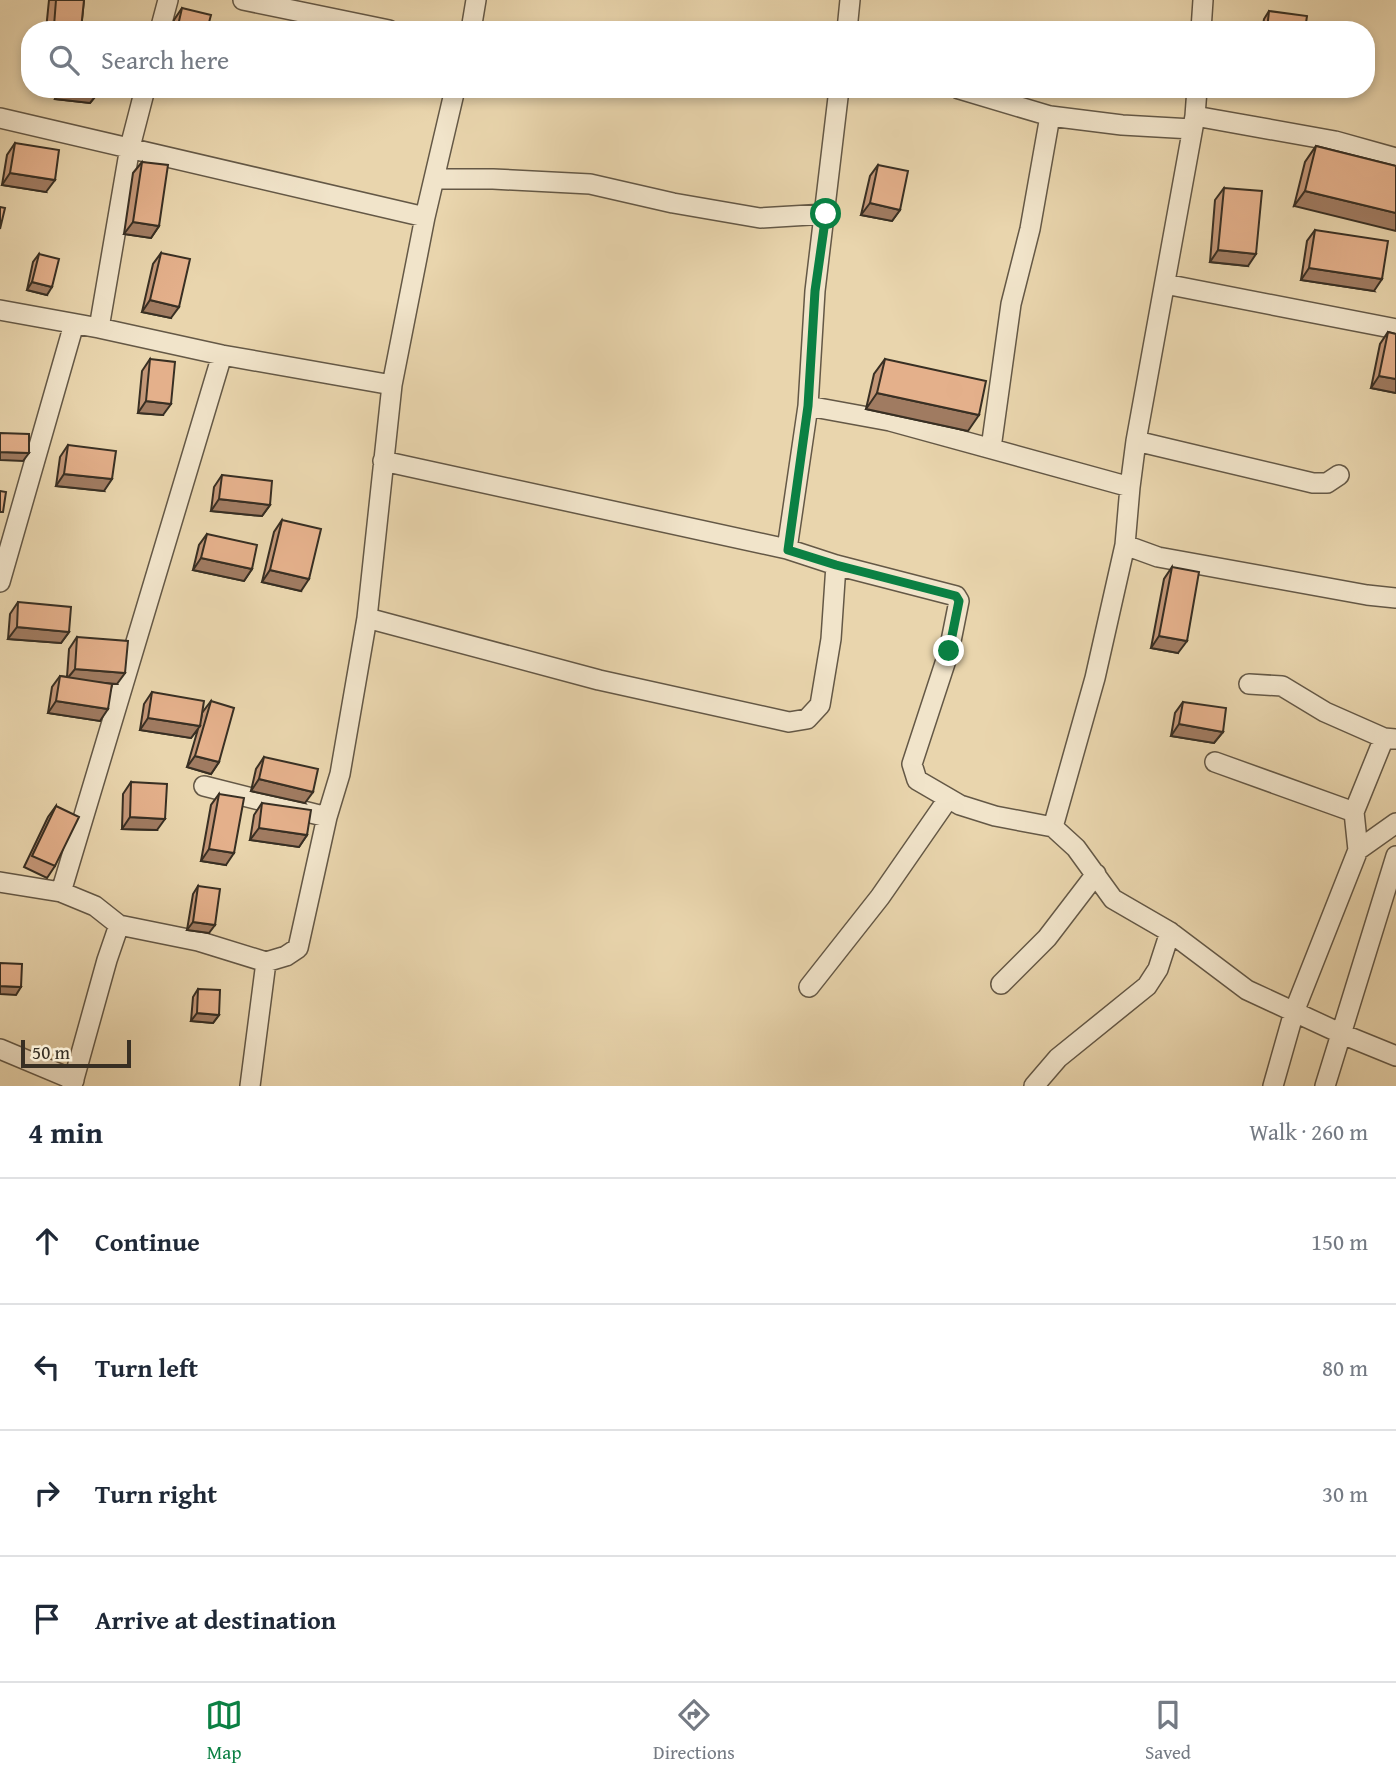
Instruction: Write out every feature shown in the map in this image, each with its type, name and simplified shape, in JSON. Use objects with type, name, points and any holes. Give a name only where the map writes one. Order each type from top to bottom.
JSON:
[{"type":"street","points":[[162,21],[168,0]]},
{"type":"street","points":[[243,0],[348,21]]},
{"type":"street","points":[[343,20],[345,0]]},
{"type":"street","points":[[472,21],[476,0]]},
{"type":"street","points":[[847,21],[850,0]]},
{"type":"street","points":[[1202,21],[1203,0]]},
{"type":"street","points":[[99,328],[130,147],[143,98]]},
{"type":"street","points":[[0,882],[61,892],[95,906],[119,925],[198,941],[266,962],[286,956],[298,948],[327,817],[340,774],[367,618],[392,385],[425,217],[453,98]]},
{"type":"street","points":[[788,550],[808,406],[815,291],[838,98]]},
{"type":"street","points":[[989,98],[1050,116],[1122,125],[1194,122],[1335,141],[1396,158]]},
{"type":"street","points":[[1053,827],[1095,678],[1125,545],[1136,441],[1196,98]]},
{"type":"street","points":[[991,448],[1011,304],[1030,229],[1050,116]]},
{"type":"street","points":[[0,118],[425,217]]},
{"type":"street","points":[[435,178],[590,184],[673,203],[760,218],[826,214]]},
{"type":"street","points":[[1165,284],[1396,329]]},
{"type":"street","points":[[0,310],[222,355],[392,385]]},
{"type":"street","points":[[0,582],[74,324]]},
{"type":"street","points":[[61,892],[222,355]]},
{"type":"street","points":[[808,406],[890,421],[1130,487]]},
{"type":"street","points":[[1136,441],[1313,483],[1327,483],[1339,475]]},
{"type":"street","points":[[383,461],[788,550],[956,596],[958,598],[949,651],[912,764],[917,780],[960,805],[995,816],[1053,827],[1076,848],[1113,898],[1170,932],[1247,990],[1396,1056]]},
{"type":"street","points":[[1125,545],[1158,557],[1396,598]]},
{"type":"street","points":[[367,618],[598,680],[789,722],[807,719],[820,705],[831,639],[836,565]]},
{"type":"street","points":[[1249,684],[1282,686],[1325,712],[1390,738],[1354,811],[1358,850],[1294,1012],[1273,1086]]},
{"type":"street","points":[[1215,762],[1354,811]]},
{"type":"street","points":[[204,786],[327,817]]},
{"type":"street","points":[[809,987],[880,897],[948,799]]},
{"type":"street","points":[[1358,850],[1396,824]]},
{"type":"street","points":[[1325,1086],[1396,856]]},
{"type":"street","points":[[1001,984],[1047,938],[1096,874]]},
{"type":"street","points":[[0,1049],[73,1083],[119,925]]},
{"type":"street","points":[[1034,1086],[1058,1058],[1147,986],[1158,969],[1170,932]]},
{"type":"street","points":[[250,1086],[266,962]]},
{"type":"building","points":[[56,0],[84,0],[82,21],[54,21]]},
{"type":"building","points":[[182,8],[211,15],[209,21],[179,21]]},
{"type":"building","points":[[1269,11],[1307,16],[1306,21],[1268,21]]},
{"type":"building","points":[[15,143],[59,150],[55,180],[10,173]]},
{"type":"building","points":[[1316,146],[1396,166],[1396,213],[1305,191]]},
{"type":"building","points":[[142,162],[168,165],[159,226],[133,222]]},
{"type":"building","points":[[878,165],[908,171],[900,210],[870,203]]},
{"type":"building","points":[[1224,188],[1262,191],[1256,254],[1218,250]]},
{"type":"building","points":[[0,207],[5,208],[0,229]]},
{"type":"building","points":[[1315,230],[1388,241],[1382,279],[1309,268]]},
{"type":"building","points":[[161,253],[190,259],[179,307],[150,300]]},
{"type":"building","points":[[39,254],[59,259],[52,287],[32,282]]},
{"type":"building","points":[[1388,332],[1396,334],[1396,379],[1379,376]]},
{"type":"building","points":[[150,359],[175,362],[171,404],[146,401]]},
{"type":"building","points":[[885,359],[986,381],[979,415],[877,393]]},
{"type":"building","points":[[0,433],[29,434],[29,453],[0,452]]},
{"type":"building","points":[[68,445],[116,451],[112,479],[64,474]]},
{"type":"building","points":[[222,475],[272,481],[270,505],[219,499]]},
{"type":"building","points":[[0,491],[6,492],[3,512],[0,512]]},
{"type":"building","points":[[282,520],[321,529],[309,579],[270,570]]},
{"type":"building","points":[[207,534],[257,545],[252,569],[201,558]]},
{"type":"building","points":[[1172,567],[1199,572],[1187,641],[1159,636]]},
{"type":"building","points":[[18,602],[71,607],[69,632],[17,627]]},
{"type":"building","points":[[77,637],[128,641],[125,673],[75,669]]},
{"type":"building","points":[[60,676],[112,684],[108,709],[56,701]]},
{"type":"building","points":[[152,692],[204,701],[200,726],[148,718]]},
{"type":"building","points":[[211,701],[234,708],[219,762],[195,756]]},
{"type":"building","points":[[1183,702],[1226,708],[1223,732],[1179,724]]},
{"type":"building","points":[[264,757],[318,769],[313,792],[259,779]]},
{"type":"building","points":[[131,782],[167,784],[165,819],[130,817]]},
{"type":"building","points":[[219,794],[244,798],[234,853],[209,849]]},
{"type":"building","points":[[262,803],[311,810],[307,835],[259,828]]},
{"type":"building","points":[[56,806],[79,817],[55,866],[32,856]]},
{"type":"building","points":[[198,886],[220,889],[215,925],[193,922]]},
{"type":"building","points":[[0,963],[22,964],[21,987],[0,986]]},
{"type":"building","points":[[198,989],[220,990],[219,1015],[197,1013]]},
{"type":"route","points":[[826,214],[815,291],[808,406],[788,550],[956,596],[959,601],[949,651]]}]
